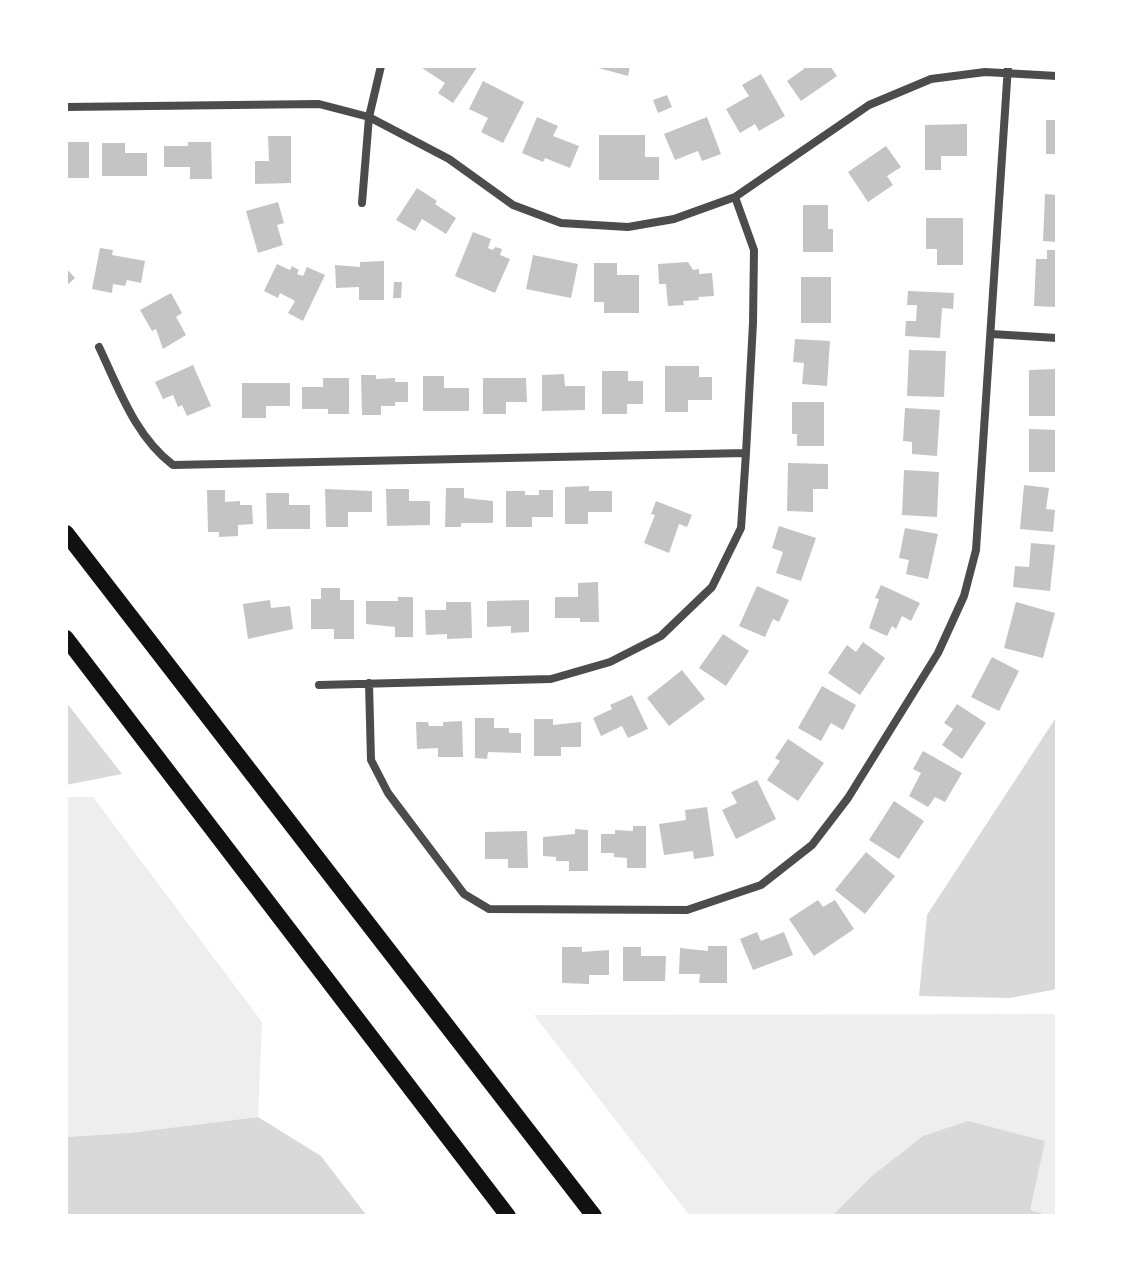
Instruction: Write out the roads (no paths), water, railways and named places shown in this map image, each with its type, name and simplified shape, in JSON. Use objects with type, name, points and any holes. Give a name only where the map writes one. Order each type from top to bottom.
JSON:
[{"type":"highway","points":[[66,533],[594,1216]]},
{"type":"highway","points":[[66,638],[508,1216]]},
{"type":"street","points":[[362,203],[369,117],[381,66]]},
{"type":"street","points":[[66,107],[319,104],[369,117],[449,159],[513,205],[561,223],[628,227],[674,219],[735,197],[869,105],[931,79],[1008,69],[1057,76]]},
{"type":"street","points":[[369,683],[371,760],[388,793],[464,894],[489,909],[687,910],[761,885],[812,845],[848,798],[938,653],[964,596],[976,550],[1008,69]]},
{"type":"street","points":[[319,685],[551,679],[610,662],[661,636],[712,587],[741,528],[746,453],[754,250],[735,197]]},
{"type":"street","points":[[991,334],[1057,338]]},
{"type":"street","points":[[99,347],[139,430],[157,453],[173,465],[746,453]]}]
